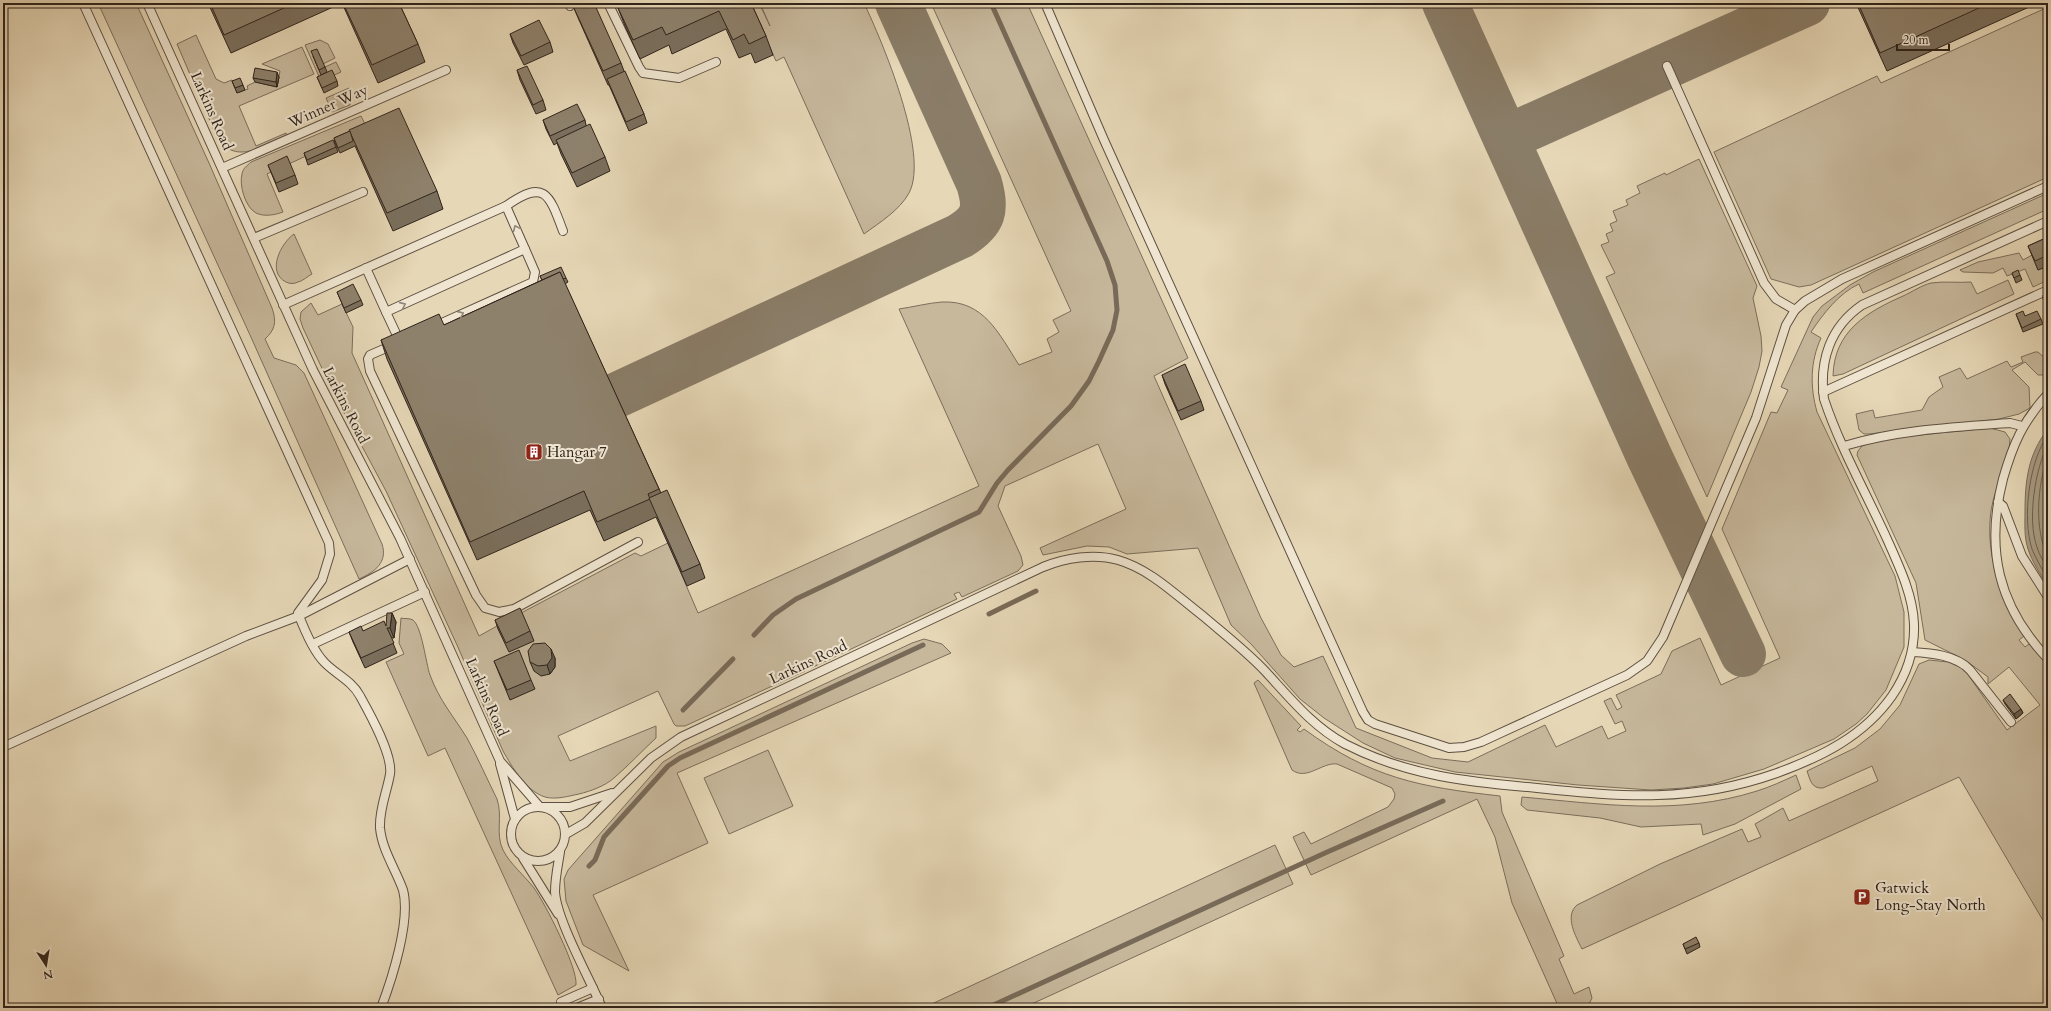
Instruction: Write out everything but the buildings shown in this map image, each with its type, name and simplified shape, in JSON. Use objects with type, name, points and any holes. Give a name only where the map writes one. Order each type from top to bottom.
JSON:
[{"type":"lane","points":[[83,3],[329,543],[330,554],[322,580],[300,608],[299,616],[313,644],[326,664],[356,689],[384,746],[390,766],[390,773],[382,808],[380,828],[384,845],[402,890],[405,907],[401,939],[381,1008]]},
{"type":"lane","name":"Larkins Road","points":[[147,3],[313,370],[410,559],[500,761],[540,807]]},
{"type":"lane","points":[[608,3],[638,67],[643,73],[676,79],[716,62]]},
{"type":"lane","points":[[1045,3],[1108,147],[1363,712],[1368,720],[1375,724],[1454,748],[1468,746],[1627,675],[1647,661],[1663,637],[1756,418],[1782,335],[1795,310],[1813,295],[1842,279],[2048,186]]},
{"type":"lane","points":[[1667,66],[1764,283],[1776,299],[1795,310]]},
{"type":"lane","name":"Winner Way","points":[[222,168],[446,70]]},
{"type":"lane","points":[[283,305],[506,206],[523,194],[539,191],[545,194],[550,201],[563,231]]},
{"type":"lane","points":[[254,238],[363,192]]},
{"type":"lane","points":[[428,329],[533,282],[535,272],[506,206]]},
{"type":"lane","name":"Larkins Road","points":[[566,834],[585,823],[651,758],[680,737],[1043,567],[1058,562],[1087,557],[1122,561],[1163,584],[1228,637],[1262,668],[1311,720],[1333,736],[1392,765],[1436,777],[1475,782],[1650,796],[1702,793],[1750,782],[1784,770],[1829,750],[1867,725],[1895,692],[1907,669],[1912,652],[1914,625],[1908,593],[1896,560],[1826,406],[1823,392],[1823,371],[1827,348],[1842,322],[1855,310],[1884,294],[2048,221]]},
{"type":"lane","points":[[386,312],[525,250]]},
{"type":"lane","points":[[366,268],[386,312],[403,340],[370,355],[368,359],[370,371],[472,588],[485,608],[499,612],[514,609],[638,542]]},
{"type":"lane","points":[[1823,392],[2048,290]]},
{"type":"lane","points":[[2048,394],[2022,426],[2010,458],[1998,502],[1994,541],[2001,579],[2021,624],[2034,644],[2048,659]]},
{"type":"lane","points":[[1844,446],[1872,438],[1897,434],[2010,424],[2022,426]]},
{"type":"lane","points":[[1998,502],[2003,506],[2022,556],[2048,597]]},
{"type":"lane","points":[[3,747],[246,636],[299,616],[410,559]]},
{"type":"lane","points":[[313,644],[425,592]]},
{"type":"lane","points":[[1912,652],[1948,657],[1962,663],[1970,670],[2011,722]]},
{"type":"lane","points":[[500,761],[516,820]]},
{"type":"lane","points":[[602,1008],[565,925],[512,843],[511,834],[516,820],[523,811],[540,807],[570,807],[617,791]]},
{"type":"lane","points":[[522,857],[529,861],[542,862],[554,858],[560,852],[566,840],[566,834],[561,818],[548,809],[540,807]]},
{"type":"lane","points":[[560,852],[555,892],[565,925]]},
{"type":"lane","points":[[561,1002],[594,988]]},
{"type":"lane","points":[[577,1008],[599,999]]},
{"type":"shaded area","points":[[98,3],[136,3],[209,163],[272,308],[275,322],[273,329],[265,339],[274,358],[296,365],[304,373],[382,544],[383,556],[379,566],[359,579],[250,335]]},
{"type":"shaded area","points":[[750,3],[759,3],[770,26],[760,3],[864,3],[882,43],[901,98],[909,126],[913,152],[914,175],[909,193],[900,205],[889,216],[864,234],[784,57],[776,61]]},
{"type":"shaded area","points":[[931,3],[1027,3],[1188,358],[1154,376],[1261,618],[1281,655],[1294,667],[1323,656],[1356,728],[1432,758],[1468,762],[1545,725],[1556,747],[1602,726],[1608,739],[1626,731],[1622,721],[1615,724],[1604,701],[1611,698],[1617,710],[1622,707],[1616,695],[1661,674],[1672,651],[1700,638],[1721,685],[1780,658],[1722,529],[1771,412],[1777,413],[1788,390],[1781,387],[1813,317],[1822,306],[1850,285],[1873,272],[2048,193],[2048,209],[1863,293],[1859,284],[1852,288],[1838,298],[1811,332],[1821,338],[1817,347],[1812,375],[1813,393],[1817,412],[1895,576],[1904,612],[1904,647],[1886,690],[1867,714],[1856,724],[1834,739],[1764,769],[1713,784],[1651,790],[1578,785],[1455,772],[1395,758],[1363,743],[1324,718],[1300,699],[1251,644],[1231,625],[1198,548],[1127,554],[1109,547],[1087,546],[1043,555],[1040,548],[1126,509],[1098,444],[1005,486],[998,506],[1021,556],[1023,565],[1018,571],[962,597],[959,592],[954,594],[957,599],[811,668],[808,663],[803,666],[805,671],[685,726],[676,726],[674,724],[658,691],[558,736],[570,761],[656,726],[656,738],[625,768],[602,786],[571,796],[558,798],[545,797],[532,790],[520,778],[503,751],[457,645],[386,491],[335,396],[303,328],[300,319],[301,312],[311,303],[318,315],[342,304],[353,327],[352,353],[479,636],[497,626],[504,640],[521,613],[635,553],[641,556],[668,543],[698,613],[979,486],[899,309],[942,302],[957,303],[969,307],[980,313],[989,321],[1019,365],[1052,352],[1047,339],[1059,332],[1053,320],[1071,311]]},
{"type":"shaded area","points":[[2048,7],[2048,177],[1811,285],[1799,287],[1771,279],[1714,152],[1877,76],[1881,83]]},
{"type":"shaded area","points":[[196,35],[216,79],[224,83],[232,80],[237,93],[248,89],[247,86],[255,82],[277,87],[280,71],[262,64],[302,47],[314,74],[239,106],[256,146],[286,133],[287,135],[249,151],[240,152],[231,150],[223,145],[216,135],[177,44]]},
{"type":"shaded area","points":[[320,40],[328,44],[335,58],[323,64],[313,56],[321,74],[325,67],[336,62],[341,72],[321,81],[305,45]]},
{"type":"shaded area","points":[[349,88],[352,97],[350,105],[332,112],[326,98]]},
{"type":"shaded area","points":[[361,116],[367,128],[267,174],[283,212],[273,215],[266,215],[256,213],[252,210],[246,201],[241,184],[242,174],[245,167],[251,162]]},
{"type":"shaded area","points":[[1699,159],[1757,286],[1753,298],[1761,336],[1762,351],[1759,367],[1751,392],[1707,497],[1606,277],[1615,273],[1601,245],[1609,242],[1606,234],[1613,231],[1610,224],[1617,221],[1613,211],[1628,205],[1626,200],[1640,193],[1637,186],[1665,173],[1666,175]]},
{"type":"shaded area","points":[[294,234],[312,274],[302,281],[292,284],[286,282],[280,277],[277,272],[276,265],[280,251],[284,244]]},
{"type":"shaded area","points":[[2019,253],[2023,260],[2032,255],[2038,270],[2048,266],[2048,280],[2033,287],[2025,269],[2007,276],[2003,268],[1993,273],[1963,272],[1960,270],[1978,262]]},
{"type":"shaded area","points":[[2008,280],[2014,294],[1843,374],[1833,376],[1835,360],[1839,347],[1846,335],[1865,316],[1877,309],[1931,283],[1971,282],[1977,294]]},
{"type":"shaded area","points":[[2038,352],[2048,361],[2048,375],[2038,375],[2025,362],[2012,370],[2029,387],[2030,408],[2019,414],[1999,419],[1869,434],[1864,434],[1859,430],[1856,414],[1873,410],[1875,418],[1922,410],[1929,397],[1943,387],[1939,377],[1960,368],[1967,379],[2007,361],[2011,367],[2023,362],[2021,357]]},
{"type":"shaded area","points":[[1990,428],[2005,432],[2010,439],[2008,453],[1993,501],[1990,518],[1990,536],[1995,571],[2007,605],[2024,636],[2019,640],[2025,647],[2029,644],[2048,664],[2048,929],[1959,777],[1582,949],[1574,933],[1571,921],[1571,915],[1577,905],[1660,864],[1742,829],[1748,842],[1761,837],[1755,824],[1783,808],[1789,821],[1878,781],[1872,766],[1823,788],[1819,788],[1813,785],[1807,771],[1855,748],[1880,729],[1900,705],[1919,664],[1929,660],[1948,662],[1964,669],[2007,730],[2040,705],[2009,667],[1988,684],[1988,677],[1965,660],[1925,640],[1916,583],[1857,455],[1862,446],[1880,439]]},
{"type":"shaded area","points":[[401,618],[412,619],[416,624],[419,630],[428,670],[434,684],[442,700],[467,738],[497,799],[499,805],[499,831],[503,850],[509,860],[530,883],[539,896],[553,921],[572,965],[576,985],[558,995],[445,748],[428,756],[386,662],[404,654],[399,643]]},
{"type":"shaded area","points":[[924,639],[942,644],[951,653],[677,773],[708,843],[593,895],[629,971],[583,945],[566,901],[564,879],[568,870],[663,762],[679,752],[912,643]]},
{"type":"shaded area","points":[[1258,680],[1301,726],[1297,730],[1300,732],[1304,729],[1328,746],[1352,759],[1397,778],[1420,784],[1471,793],[1500,796],[1502,812],[1564,956],[1559,959],[1574,994],[1589,987],[1592,998],[1587,1008],[1559,1008],[1512,903],[1495,837],[1477,799],[1311,875],[1293,837],[1304,832],[1311,844],[1388,807],[1394,799],[1395,794],[1392,788],[1337,764],[1331,764],[1303,773],[1298,773],[1292,770],[1254,683]]},
{"type":"shaded area","points":[[768,750],[793,806],[729,834],[704,778]]},
{"type":"shaded area","points":[[1796,775],[1801,789],[1735,824],[1703,835],[1701,824],[1641,827],[1600,818],[1527,810],[1521,805],[1522,797],[1581,803],[1640,806],[1669,806],[1698,803],[1728,799],[1757,791]]},
{"type":"shaded area","points":[[1275,845],[1293,884],[1023,1008],[923,1008]]},
{"type":"water","points":[[2048,429],[2048,587],[2030,554],[2027,544],[2025,501],[2027,479],[2032,458],[2041,438]]},
{"type":"waterway","points":[[754,635],[773,615],[796,599],[979,512],[997,483],[1008,470],[1071,406],[1089,381],[1113,330],[1117,310],[1115,285],[1107,261],[991,3]]},
{"type":"waterway","points":[[989,614],[1036,591]]},
{"type":"waterway","points":[[589,866],[595,860],[604,837],[668,766],[680,758],[923,645]]},
{"type":"waterway","points":[[683,710],[733,659]]},
{"type":"waterway","points":[[987,1008],[1325,853],[1443,801]]},
{"type":"taxiway","points":[[615,396],[960,236],[968,231],[979,220],[983,208],[979,183],[898,3]]},
{"type":"taxiway","points":[[1445,3],[1649,456],[1743,654]]},
{"type":"taxiway","points":[[1506,138],[1807,3]]},
{"type":"place","name":"Hangar 7","points":[[534,452]]},
{"type":"place","name":"Gatwick Long-Stay North","points":[[1862,897]]}]
